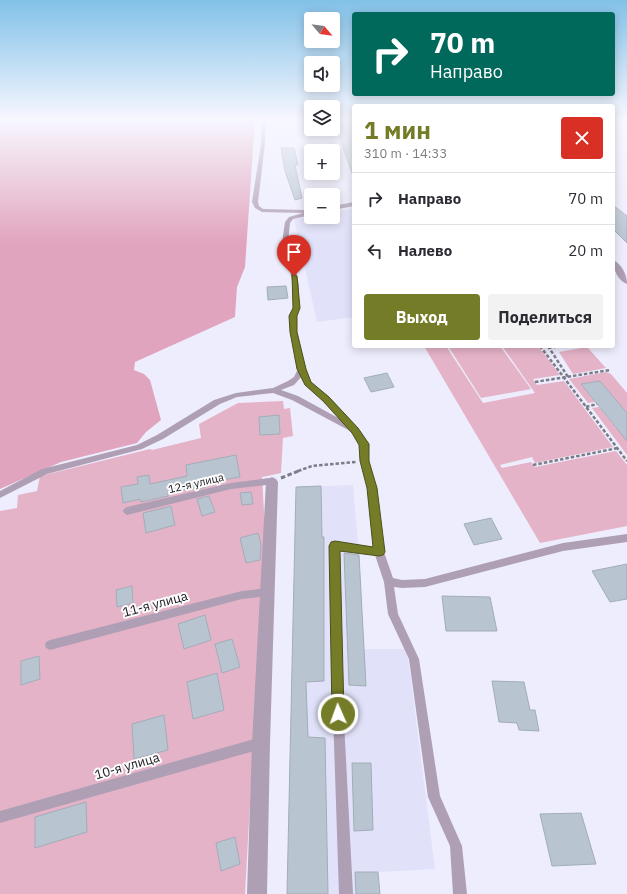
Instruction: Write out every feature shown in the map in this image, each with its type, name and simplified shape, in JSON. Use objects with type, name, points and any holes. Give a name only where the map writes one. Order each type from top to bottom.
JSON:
[{"type":"street","points":[[615,267],[627,281]]},
{"type":"street","points":[[257,894],[261,743],[272,482]]},
{"type":"lane","points":[[261,161],[255,202],[257,207],[262,210],[304,212]]},
{"type":"lane","points":[[340,207],[352,204]]},
{"type":"lane","points":[[304,214],[291,218],[287,222],[285,243],[292,265],[296,286],[296,308],[293,316],[294,332],[302,369],[308,383],[326,399],[355,430],[364,444],[365,461],[372,488],[379,552],[388,582],[393,614],[414,659],[434,797],[456,846],[460,894]]},
{"type":"lane","points":[[0,495],[45,471],[139,447],[217,402],[236,395],[274,390],[291,383],[297,378],[302,369]]},
{"type":"lane","points":[[274,390],[295,398],[324,415],[355,430]]},
{"type":"lane","name":"12-я улица","points":[[127,510],[232,486],[268,481],[272,482]]},
{"type":"lane","points":[[388,582],[402,584],[425,583],[564,548],[627,538]]},
{"type":"lane","points":[[346,894],[337,684],[335,546],[379,552]]},
{"type":"lane","name":"11-я улица","points":[[50,646],[242,595],[268,592]]},
{"type":"lane","name":"10-я улица","points":[[0,817],[261,743]]},
{"type":"path","points":[[542,348],[566,377]]},
{"type":"path","points":[[549,348],[586,407],[627,461]]},
{"type":"path","points":[[535,382],[610,370]]},
{"type":"path","points":[[586,407],[597,404]]},
{"type":"path","points":[[533,465],[618,448]]},
{"type":"path","points":[[272,482],[312,466],[365,461]]},
{"type":"shaded area","points":[[0,161],[252,161],[245,267],[237,287],[235,317],[135,362],[134,370],[144,374],[150,380],[161,420],[146,432],[137,443],[61,462],[0,489]]},
{"type":"shaded area","points":[[352,209],[352,317],[317,322],[294,219],[304,218],[304,224],[340,224],[340,210]]},
{"type":"shaded area","points":[[425,348],[447,348],[483,403],[535,393],[503,348],[540,348],[560,375],[533,379],[537,385],[564,381],[613,447],[535,463],[532,457],[500,465],[502,468],[531,462],[535,467],[616,451],[627,465],[627,526],[540,543]]},
{"type":"shaded area","points":[[449,348],[501,348],[531,389],[481,398]]},
{"type":"shaded area","points":[[588,348],[606,368],[573,374],[559,352]]},
{"type":"shaded area","points":[[606,372],[611,374],[627,393],[627,413],[600,381],[581,384],[595,402],[588,403],[569,379]]},
{"type":"shaded area","points":[[283,401],[284,409],[290,408],[293,436],[283,438],[281,473],[262,477],[265,529],[245,894],[0,894],[0,511],[17,508],[18,495],[37,491],[40,476],[201,438],[199,424],[238,403]]},
{"type":"shaded area","points":[[599,407],[616,428],[619,427],[627,437],[627,455],[592,408]]},
{"type":"shaded area","points":[[353,485],[359,554],[364,649],[407,649],[435,869],[378,872],[380,894],[287,894],[296,487]]},
{"type":"building","points":[[283,161],[297,161],[298,165],[295,165],[302,198],[295,200],[285,171]]},
{"type":"building","points":[[348,161],[352,161],[352,173]]},
{"type":"building","points":[[615,207],[627,216],[627,243],[615,231]]},
{"type":"building","points":[[286,286],[288,298],[268,300],[267,287]]},
{"type":"building","points":[[387,373],[394,387],[371,392],[364,378]]},
{"type":"building","points":[[600,381],[627,413],[627,441],[581,384]]},
{"type":"building","points":[[279,415],[280,434],[260,435],[259,417]]},
{"type":"building","points":[[236,455],[240,477],[205,483],[206,487],[168,493],[168,496],[141,502],[140,499],[123,503],[121,487],[138,484],[137,477],[149,475],[150,484],[187,476],[186,465]]},
{"type":"building","points":[[321,486],[322,537],[324,537],[324,681],[306,682],[308,737],[325,738],[328,894],[287,894],[296,487]]},
{"type":"building","points":[[251,492],[253,504],[242,505],[240,493]]},
{"type":"building","points":[[209,496],[215,512],[202,516],[197,499]]},
{"type":"building","points":[[171,506],[175,525],[146,533],[143,513]]},
{"type":"building","points":[[491,518],[502,539],[474,545],[464,524]]},
{"type":"building","points":[[258,533],[261,544],[260,560],[246,563],[240,538]]},
{"type":"building","points":[[344,553],[359,555],[366,686],[349,685]]},
{"type":"building","points":[[627,564],[627,599],[610,602],[592,571]]},
{"type":"building","points":[[132,586],[133,603],[117,607],[116,590]]},
{"type":"building","points":[[442,596],[490,597],[497,631],[446,631]]},
{"type":"building","points":[[205,615],[211,640],[184,649],[178,624]]},
{"type":"building","points":[[232,639],[240,667],[222,673],[215,644]]},
{"type":"building","points":[[39,656],[40,679],[21,685],[21,661]]},
{"type":"building","points":[[217,673],[224,710],[193,719],[187,682]]},
{"type":"building","points":[[492,681],[524,682],[530,710],[535,710],[539,731],[519,730],[517,723],[499,722]]},
{"type":"building","points":[[164,715],[168,750],[134,759],[132,724]]},
{"type":"building","points":[[352,763],[371,763],[373,830],[354,831]]},
{"type":"building","points":[[86,802],[87,832],[35,848],[35,817]]},
{"type":"building","points":[[581,813],[596,864],[552,866],[540,814]]},
{"type":"building","points":[[235,837],[240,864],[221,871],[216,843]]},
{"type":"building","points":[[355,872],[378,872],[380,894],[356,894]]},
{"type":"route","points":[[294,276],[296,286],[296,308],[293,316],[294,332],[302,369],[308,383],[326,399],[355,430],[364,444],[365,461],[372,488],[379,552],[335,546],[338,714]]}]
